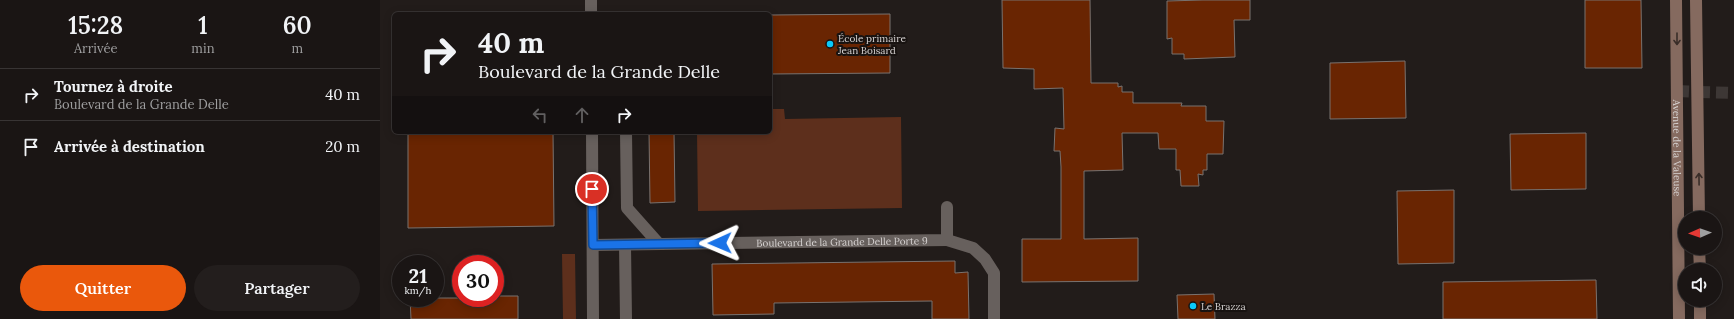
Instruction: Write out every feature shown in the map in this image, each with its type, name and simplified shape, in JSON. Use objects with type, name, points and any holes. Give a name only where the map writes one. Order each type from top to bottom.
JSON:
[{"type":"street","points":[[591,0],[591,12]]},
{"type":"street","name":"Avenue de la Valeuse","points":[[1676,0],[1679,319]]},
{"type":"street","name":"Avenue de la Valeuse","points":[[1696,0],[1699,211]]},
{"type":"street","points":[[592,134],[594,319]]},
{"type":"street","points":[[626,134],[627,208],[659,244]]},
{"type":"street","points":[[947,207],[947,240]]},
{"type":"street","name":"Boulevard de la Grande Delle Porte 9","points":[[593,245],[947,240],[972,248],[985,259],[994,273],[994,319]]},
{"type":"street","points":[[625,245],[626,319]]},
{"type":"street","points":[[1700,307],[1700,319]]},
{"type":"shaded area","points":[[772,109],[784,109],[785,119],[901,117],[902,208],[698,211],[697,134],[772,134]]},
{"type":"shaded area","points":[[562,254],[575,254],[576,319],[563,319]]},
{"type":"building","points":[[1002,0],[1090,0],[1091,83],[1118,83],[1118,87],[1122,86],[1122,92],[1133,92],[1133,103],[1182,103],[1181,106],[1206,106],[1206,121],[1224,121],[1223,154],[1207,154],[1207,170],[1203,170],[1203,175],[1198,174],[1199,186],[1181,186],[1180,170],[1176,170],[1176,149],[1159,149],[1158,133],[1122,133],[1123,170],[1084,171],[1084,239],[1138,238],[1138,281],[1022,282],[1022,239],[1061,239],[1060,151],[1054,151],[1055,128],[1064,129],[1063,88],[1034,89],[1034,69],[1003,68]]},
{"type":"building","points":[[1250,0],[1250,20],[1234,20],[1235,57],[1184,59],[1184,54],[1172,54],[1172,38],[1167,39],[1167,1]]},
{"type":"building","points":[[1585,0],[1641,0],[1642,68],[1585,68]]},
{"type":"building","name":"École primaire Jean Boisard","points":[[890,14],[890,73],[772,74],[772,15]]},
{"type":"building","points":[[1405,61],[1406,118],[1330,119],[1330,63]]},
{"type":"building","points":[[1586,133],[1586,189],[1511,190],[1510,134]]},
{"type":"building","points":[[408,134],[553,134],[554,226],[408,228]]},
{"type":"building","points":[[649,134],[674,134],[675,202],[650,203]]},
{"type":"building","points":[[1454,190],[1454,263],[1398,264],[1397,191]]},
{"type":"building","points":[[955,261],[955,273],[968,272],[969,319],[932,319],[932,301],[774,303],[774,314],[713,315],[712,264]]},
{"type":"building","points":[[1596,280],[1597,319],[1443,319],[1443,282]]},
{"type":"building","points":[[1214,294],[1215,319],[1178,319],[1177,295]]},
{"type":"building","points":[[504,296],[518,296],[518,319],[411,319],[410,307],[444,307],[444,298],[452,298],[452,307],[504,307]]},
{"type":"tunnel","points":[[1677,91],[1698,92]]},
{"type":"tunnel","points":[[1698,92],[1734,93]]},
{"type":"place","name":"École primaire Jean Boisard","points":[[830,44]]},
{"type":"place","name":"Le Brazza","points":[[1193,306]]},
{"type":"route","points":[[592,189],[593,245],[720,243]]}]
